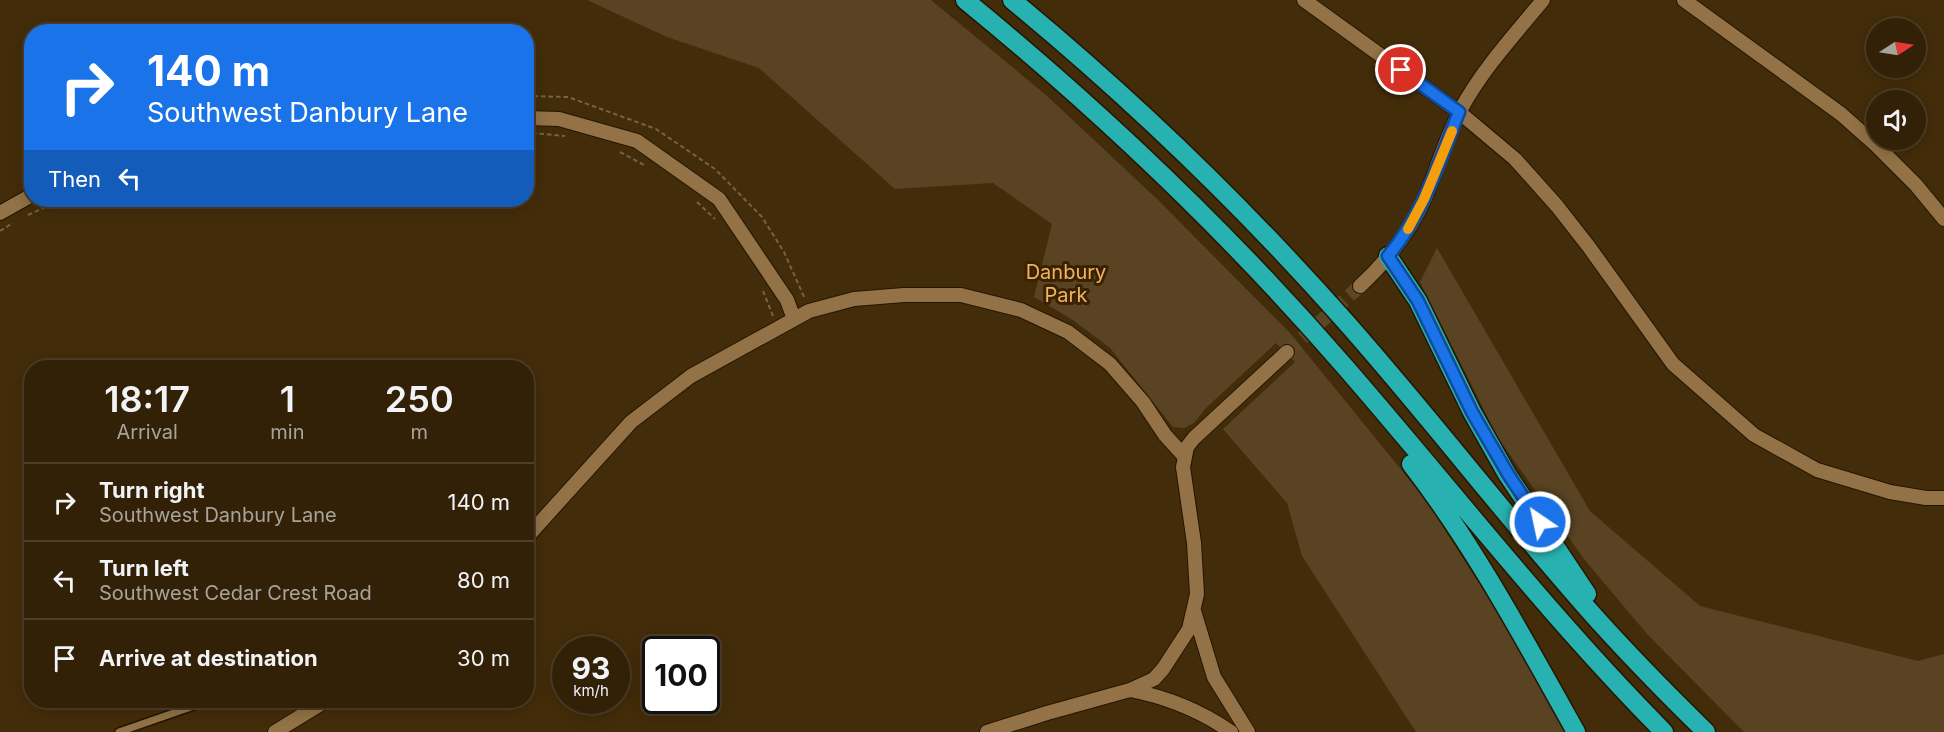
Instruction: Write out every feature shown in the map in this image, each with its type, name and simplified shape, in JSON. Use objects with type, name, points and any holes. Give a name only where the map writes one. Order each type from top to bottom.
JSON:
[{"type":"highway","points":[[965,0],[1072,90],[1133,146],[1253,266],[1346,368],[1566,629],[1664,732]]},
{"type":"highway","points":[[1012,0],[1056,36],[1157,127],[1276,247],[1344,320],[1567,586],[1706,732]]},
{"type":"highway","points":[[1388,256],[1418,301],[1472,412],[1508,474],[1618,641]]},
{"type":"highway","points":[[1346,368],[1491,582],[1576,732]]},
{"type":"highway","points":[[1674,700],[1714,732]]},
{"type":"street","points":[[1304,0],[1459,112],[1515,159],[1557,206],[1673,364],[1754,435],[1817,470],[1890,492],[1926,498],[1944,498]]},
{"type":"street","points":[[1360,286],[1388,256],[1411,226],[1459,112],[1472,89],[1543,0]]},
{"type":"street","points":[[1684,0],[1841,114],[1916,185],[1944,219]]},
{"type":"street","points":[[534,118],[559,119],[637,141],[719,199],[787,300],[794,319]]},
{"type":"street","points":[[0,213],[24,200]]},
{"type":"street","points":[[534,529],[631,422],[691,376],[809,311],[854,299],[904,294],[961,295],[1021,310],[1068,332],[1110,364],[1143,402],[1165,435],[1184,456]]},
{"type":"street","points":[[987,732],[1130,690],[1154,679],[1163,669],[1189,629],[1194,611],[1197,580],[1183,466],[1187,447],[1287,352]]},
{"type":"street","points":[[1194,611],[1214,677],[1248,732]]},
{"type":"street","points":[[1130,690],[1156,695],[1212,719],[1231,732]]},
{"type":"street","points":[[275,732],[314,708]]},
{"type":"lane","points":[[119,732],[188,708]]},
{"type":"path","points":[[534,134],[567,136]]},
{"type":"path","points":[[617,150],[647,167]]},
{"type":"path","points":[[693,198],[714,218]]},
{"type":"path","points":[[22,218],[46,207]]},
{"type":"path","points":[[0,231],[15,222]]},
{"type":"path","points":[[759,283],[778,328]]},
{"type":"green space","name":"Danbury Park","points":[[587,0],[931,0],[1046,95],[1157,199],[1290,333],[1425,499],[1507,627],[1565,732],[1416,732],[1302,556],[1287,503],[1223,429],[1295,362],[1276,343],[1207,407],[1194,423],[1184,428],[1173,427],[1110,348],[1073,320],[1034,297],[1052,224],[993,183],[895,189],[759,68],[667,37]]},
{"type":"green space","points":[[1437,248],[1590,511],[1700,606],[1918,661],[1944,654],[1944,732],[1744,732],[1647,634],[1584,559],[1498,438],[1420,282]]},
{"type":"tunnel","points":[[1287,352],[1360,286]]},
{"type":"slow traffic","points":[[1408,229],[1424,199],[1452,131]]},
{"type":"route","points":[[1401,70],[1459,112],[1411,226],[1388,256],[1418,301],[1472,412],[1508,474],[1540,522]]}]
